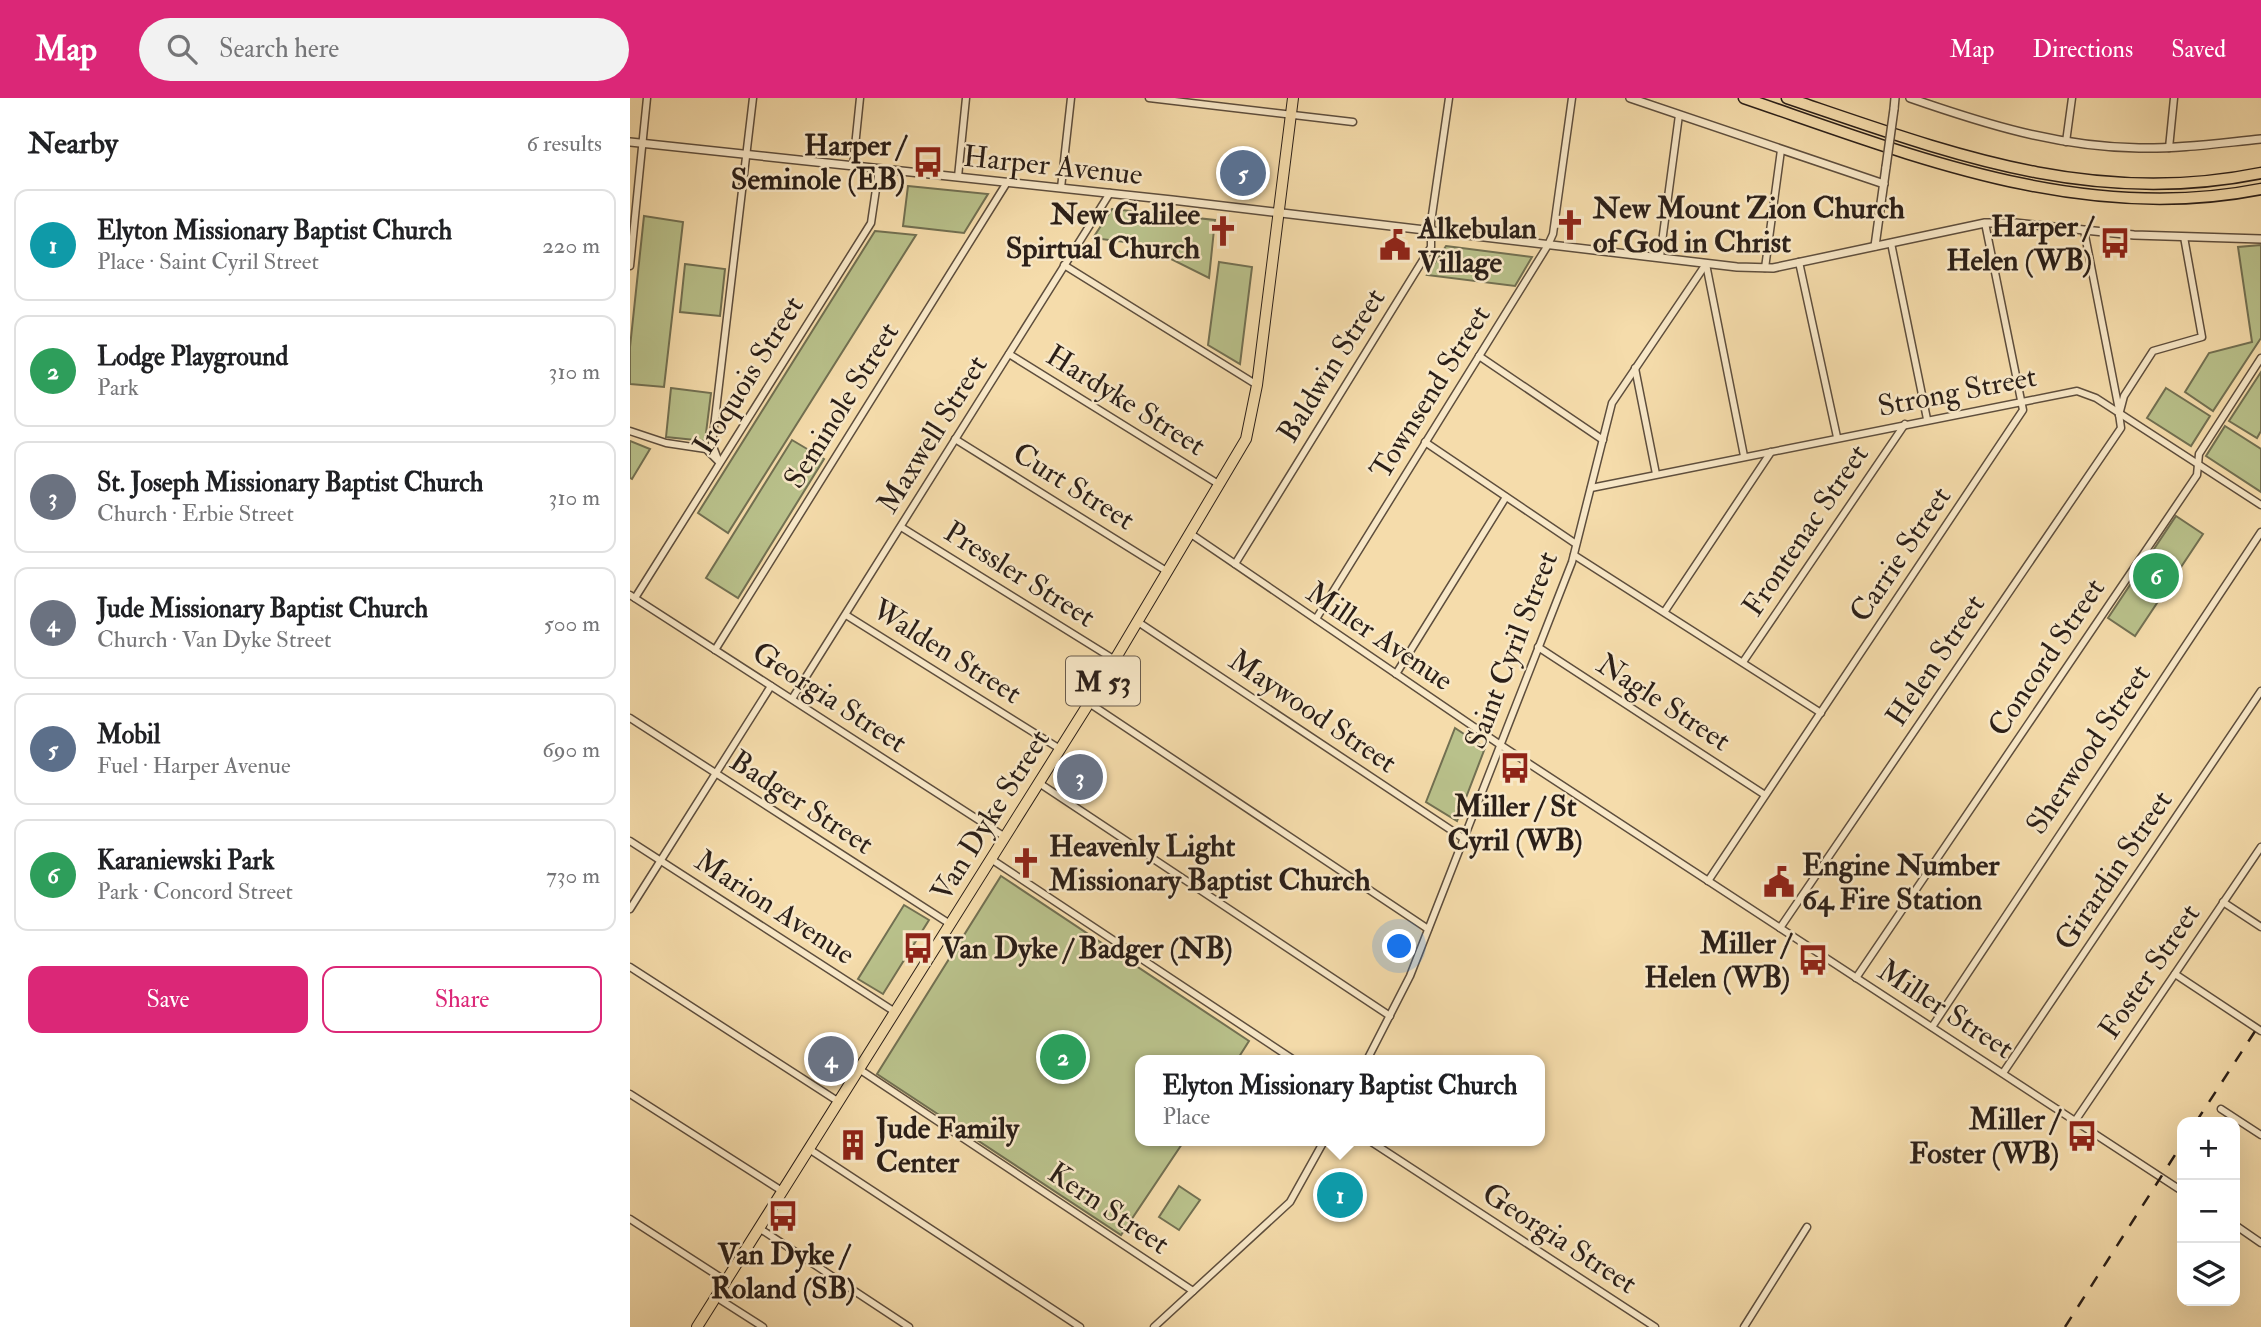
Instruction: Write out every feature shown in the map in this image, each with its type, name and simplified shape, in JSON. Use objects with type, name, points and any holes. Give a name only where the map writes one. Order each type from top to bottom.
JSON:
[{"type":"highway","points":[[1744,98],[1941,165],[2028,187],[2082,195],[2160,198],[2261,188]]},
{"type":"highway","points":[[1787,98],[1952,154],[2046,176],[2109,183],[2161,184],[2261,173]]},
{"type":"main road","name":"Van Dyke Street","points":[[697,1327],[1089,704],[1220,485],[1249,431],[1280,214],[1293,98]]},
{"type":"street","points":[[630,266],[647,98]]},
{"type":"street","points":[[719,462],[712,444],[753,98]]},
{"type":"street","points":[[853,166],[860,98]]},
{"type":"street","points":[[958,177],[966,98]]},
{"type":"street","points":[[1061,188],[1070,98]]},
{"type":"street","points":[[1149,98],[1353,122]]},
{"type":"street","name":"Baldwin Street","points":[[1235,564],[1431,247],[1449,98]]},
{"type":"street","name":"Townsend Street","points":[[1315,619],[1548,245],[1553,234],[1572,98]]},
{"type":"street","points":[[1630,98],[1884,184]]},
{"type":"street","points":[[1875,246],[1895,98]]},
{"type":"street","points":[[1910,98],[2001,128],[2066,142],[2169,148],[2261,139]]},
{"type":"street","points":[[2066,142],[2072,98]]},
{"type":"street","points":[[2169,148],[2174,98]]},
{"type":"street","points":[[1660,257],[1679,115]]},
{"type":"street","name":"Harper Avenue","points":[[630,142],[1110,193],[1706,264],[1765,268],[1985,223],[2015,223],[2184,237],[2261,239]]},
{"type":"street","points":[[1765,268],[1781,150]]},
{"type":"street","name":"Iroquois Street","points":[[632,597],[871,223],[879,169]]},
{"type":"street","name":"Seminole Street","points":[[715,650],[1006,184]]},
{"type":"street","name":"Maxwell Street","points":[[792,699],[1110,193]]},
{"type":"street","points":[[1985,223],[2022,401]]},
{"type":"street","points":[[2084,230],[2119,415]]},
{"type":"street","name":"Helen Street","points":[[1780,928],[2121,428],[2119,415],[2124,396],[2152,351],[2202,337],[2184,237]]},
{"type":"street","points":[[1891,243],[1927,419]]},
{"type":"street","points":[[1799,261],[1837,437]]},
{"type":"street","points":[[1706,264],[1744,456]]},
{"type":"street","name":"Saint Cyril Street","points":[[1370,1055],[1428,929],[1574,555],[1612,403],[1706,264]]},
{"type":"street","points":[[1064,265],[1257,385]]},
{"type":"street","name":"Hardyke Street","points":[[1009,354],[1220,485]]},
{"type":"street","points":[[1479,356],[1603,440]]},
{"type":"street","name":"Concord Street","points":[[1856,978],[2197,475],[2199,454],[2261,358]]},
{"type":"street","points":[[1634,369],[1656,474]]},
{"type":"street","name":"Strong Street","points":[[1591,488],[1927,419],[2083,391],[2261,505]]},
{"type":"street","name":"Carrie Street","points":[[1708,881],[2023,410],[2022,401]]},
{"type":"street","name":"Frontenac Street","points":[[1743,662],[1905,424]]},
{"type":"street","points":[[630,431],[666,443],[706,449],[719,462]]},
{"type":"street","name":"Curt Street","points":[[955,439],[1168,572]]},
{"type":"street","points":[[1425,442],[1576,544]]},
{"type":"street","points":[[1665,611],[1771,452]]},
{"type":"street","points":[[1396,674],[1506,497]]},
{"type":"street","name":"Pressler Street","points":[[901,527],[1115,660]]},
{"type":"street","name":"Sherwood Street","points":[[1932,1027],[2261,532]]},
{"type":"street","name":"Miller Avenue","points":[[1191,534],[1499,744],[1685,866]]},
{"type":"street","points":[[1574,555],[1821,713]]},
{"type":"street","name":"Georgia Street","points":[[632,597],[1005,836]]},
{"type":"street","name":"Walden Street","points":[[846,615],[1060,749]]},
{"type":"street","name":"Maywood Street","points":[[1138,622],[1463,838]]},
{"type":"street","name":"Nagle Street","points":[[1538,647],[1765,795]]},
{"type":"street","points":[[630,909],[771,686]]},
{"type":"street","name":"Girardin Street","points":[[2003,1073],[2261,691]]},
{"type":"street","points":[[1089,704],[1428,929]]},
{"type":"street","name":"Badger Street","points":[[630,718],[950,924]]},
{"type":"street","points":[[1039,783],[1390,1016]]},
{"type":"street","name":"Marion Avenue","points":[[630,841],[895,1012]]},
{"type":"street","name":"Foster Street","points":[[2075,1121],[2261,847]]},
{"type":"street","points":[[991,859],[1286,1055]]},
{"type":"street","name":"Miller Street","points":[[1685,866],[2177,1188]]},
{"type":"street","points":[[2223,902],[2261,927]]},
{"type":"street","points":[[630,967],[839,1102]]},
{"type":"street","points":[[2175,974],[2261,1031]]},
{"type":"street","name":"Kern Street","points":[[859,1069],[1193,1291]]},
{"type":"street","points":[[630,1094],[782,1191]]},
{"type":"street","points":[[2221,1109],[2261,1135]]},
{"type":"street","points":[[1154,1327],[1290,1202],[1321,1146]]},
{"type":"street","name":"Georgia Street","points":[[1378,1146],[1655,1327]]},
{"type":"street","points":[[809,1149],[1080,1327]]},
{"type":"street","points":[[630,1219],[726,1281]]},
{"type":"street","points":[[1744,1327],[1807,1227]]},
{"type":"street","points":[[759,1228],[909,1327]]},
{"type":"street","points":[[2240,1228],[2261,1242]]},
{"type":"street","points":[[716,1297],[763,1327]]},
{"type":"green space","points":[[908,186],[988,194],[964,233],[903,226]]},
{"type":"green space","points":[[1112,209],[1215,220],[1209,278],[1141,244],[1093,238]]},
{"type":"green space","points":[[644,216],[683,222],[664,387],[630,384],[630,347]]},
{"type":"green space","points":[[875,231],[916,235],[728,533],[698,513]]},
{"type":"green space","points":[[2261,245],[2261,338],[2213,411],[2185,392],[2209,353],[2252,342],[2238,247]]},
{"type":"green space","points":[[1446,246],[1532,257],[1515,286],[1427,275]]},
{"type":"green space","points":[[1219,262],[1252,267],[1240,364],[1208,345]]},
{"type":"green space","points":[[685,264],[725,269],[720,316],[680,312]]},
{"type":"green space","points":[[2261,372],[2261,431],[2257,438],[2229,421]]},
{"type":"green space","points":[[671,388],[711,393],[705,441],[666,437]]},
{"type":"green space","points":[[2166,388],[2210,416],[2191,446],[2147,418]]},
{"type":"green space","points":[[2225,426],[2261,449],[2261,492],[2206,456]]},
{"type":"green space","points":[[792,440],[824,459],[738,598],[706,578]]},
{"type":"green space","points":[[630,441],[650,449],[632,479],[630,478]]},
{"type":"green space","points":[[2176,516],[2203,534],[2135,636],[2108,618]]},
{"type":"green space","points":[[1455,728],[1485,748],[1457,821],[1426,802]]},
{"type":"green space","points":[[1001,876],[1249,1041],[1240,1055],[1135,1055],[1135,1146],[1181,1146],[1121,1235],[877,1074]]},
{"type":"green space","points":[[904,905],[929,920],[883,994],[858,979]]},
{"type":"green space","points":[[1179,1186],[1200,1200],[1179,1230],[1159,1217]]},
{"type":"railway","points":[[2199,1117],[2261,1022]]},
{"type":"railway","points":[[2065,1327],[2177,1152]]},
{"type":"place","name":"Harper / Seminole (EB)","points":[[928,162]]},
{"type":"place","name":"Mobil","points":[[1243,173]]},
{"type":"place","name":"New Mount Zion Church of God in Christ","points":[[1570,225]]},
{"type":"place","name":"New Galilee Spirtual Church","points":[[1223,231]]},
{"type":"place","name":"Harper / Helen (WB)","points":[[2115,243]]},
{"type":"place","name":"Alkebulan Village","points":[[1395,245]]},
{"type":"place","name":"Karaniewski Park","points":[[2156,576]]},
{"type":"place","name":"Miller / St Cyril (WB)","points":[[1515,768]]},
{"type":"place","name":"St. Joseph Missionary Baptist Church","points":[[1080,777]]},
{"type":"place","name":"Heavenly Light Missionary Baptist Church","points":[[1026,863]]},
{"type":"place","name":"Engine Number 64 Fire Station","points":[[1779,882]]},
{"type":"place","name":"Van Dyke / Badger (NB)","points":[[918,948]]},
{"type":"place","name":"Miller / Helen (WB)","points":[[1813,960]]},
{"type":"place","name":"Lodge Playground","points":[[1063,1057]]},
{"type":"place","name":"Jude Missionary Baptist Church","points":[[831,1059]]},
{"type":"place","name":"Miller / Foster (WB)","points":[[2082,1136]]},
{"type":"place","name":"Jude Family Center","points":[[853,1145]]},
{"type":"place","name":"Elyton Missionary Baptist Church","points":[[1340,1195]]},
{"type":"place","name":"Van Dyke / Roland (SB)","points":[[783,1216]]}]
